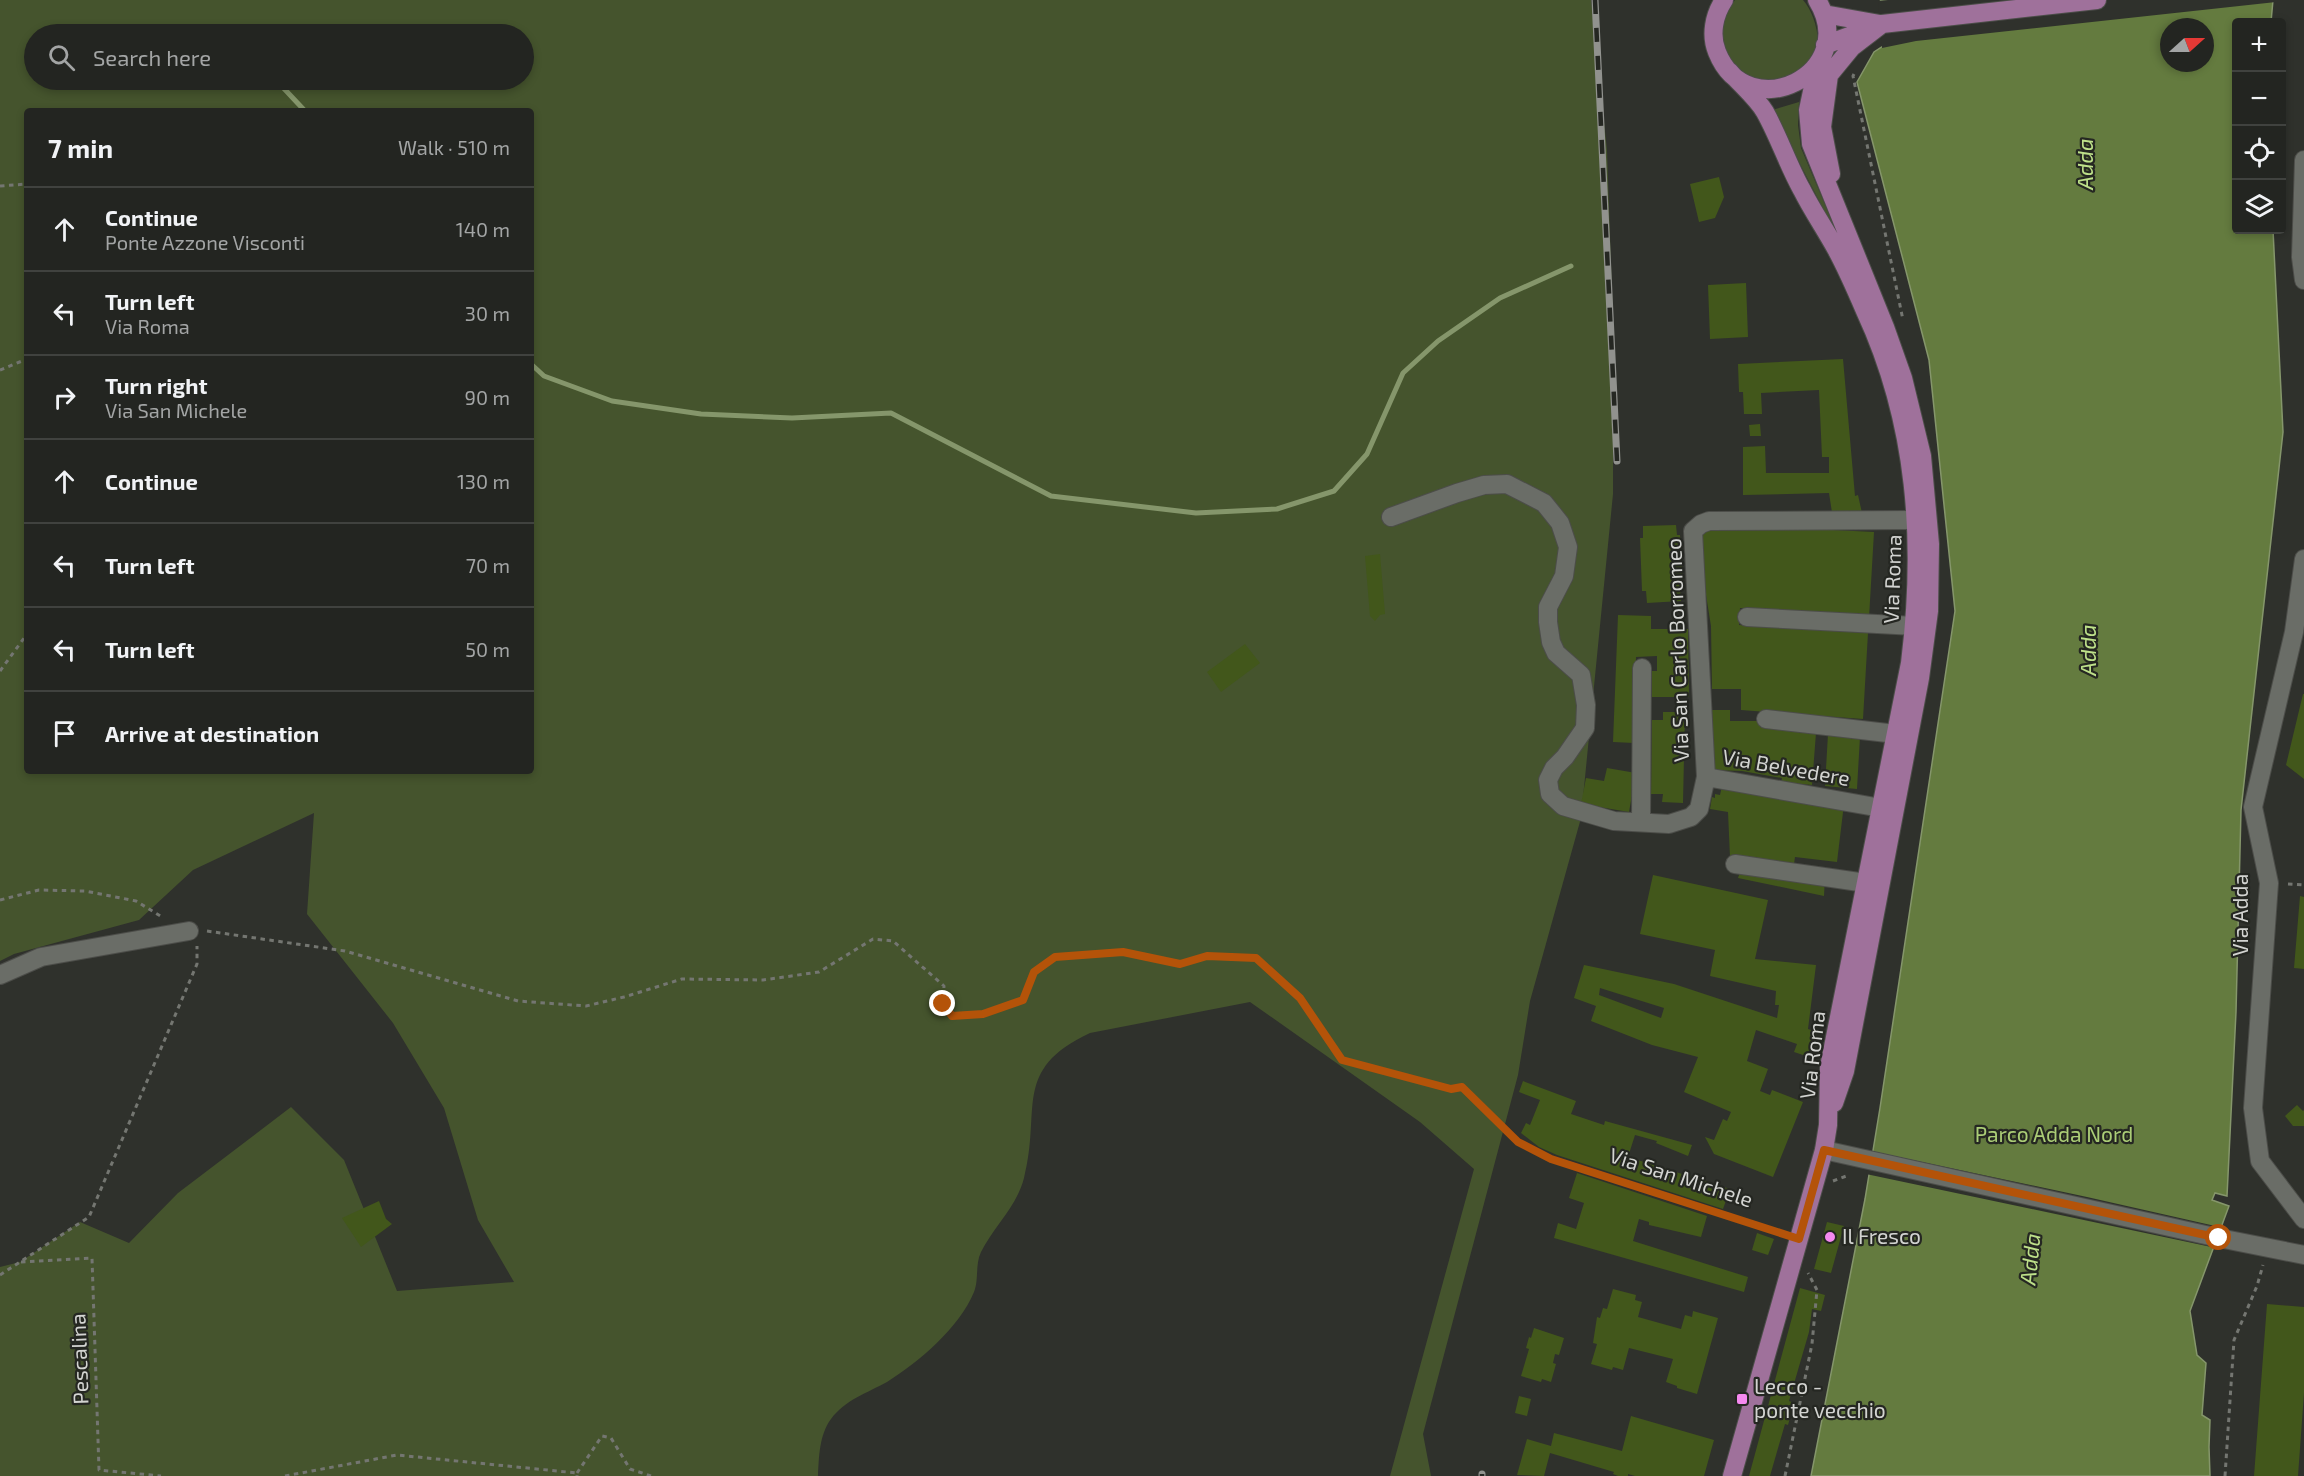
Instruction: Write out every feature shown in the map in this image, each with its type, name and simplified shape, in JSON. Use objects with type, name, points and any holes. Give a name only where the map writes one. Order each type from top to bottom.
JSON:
[{"type":"main road","name":"Via Roma","points":[[1724,0],[1715,18],[1714,38],[1718,54],[1729,71],[1764,111],[1802,190],[1836,249],[1883,356],[1900,413],[1911,465],[1917,520],[1918,577],[1915,626],[1896,734],[1829,1067],[1824,1150],[1732,1476]]},
{"type":"main road","points":[[1820,7],[1827,31],[1825,45],[1882,24],[2097,0]]},
{"type":"main road","points":[[1820,7],[1882,24]]},
{"type":"main road","name":"Via Roma","points":[[1867,285],[1829,166],[1822,127],[1829,75],[1852,47],[1882,24]]},
{"type":"main road","name":"Via Roma","points":[[1825,45],[1818,63],[1809,106],[1808,125],[1811,144],[1885,327],[1903,378],[1919,443],[1929,517],[1930,598],[1919,685],[1845,1071],[1827,1125]]},
{"type":"main road","points":[[1729,71],[1747,84],[1773,89],[1799,82],[1818,63]]},
{"type":"street","points":[[2304,160],[2301,257],[2304,280]]},
{"type":"street","name":"Via Belvedere","points":[[1391,517],[1484,485],[1507,484],[1544,503],[1560,523],[1566,538],[1567,560],[1564,576],[1548,607],[1548,622],[1551,642],[1556,653],[1581,675],[1586,705],[1584,728],[1565,757],[1554,768],[1548,780],[1550,794],[1563,806],[1614,821],[1669,824],[1690,817],[1699,809],[1706,777],[1881,808]]},
{"type":"street","name":"Via San Carlo Borromeo","points":[[1706,777],[1693,531],[1709,521],[1917,520]]},
{"type":"street","name":"Via Adda","points":[[2304,559],[2294,632],[2253,807],[2269,883],[2253,1108],[2255,1135],[2260,1161],[2304,1220]]},
{"type":"street","points":[[1747,616],[1915,626]]},
{"type":"street","points":[[1641,822],[1642,668]]},
{"type":"street","points":[[1766,719],[1896,734]]},
{"type":"street","points":[[1735,864],[1866,883]]},
{"type":"street","points":[[0,975],[41,957],[189,930]]},
{"type":"street","points":[[1824,1150],[1856,1164],[2219,1238],[2301,1252]]},
{"type":"path","points":[[1858,67],[1853,76],[1905,329]]},
{"type":"path","points":[[0,186],[24,184]]},
{"type":"path","points":[[0,370],[24,360]]},
{"type":"path","points":[[0,671],[24,638]]},
{"type":"path","points":[[0,1275],[89,1217],[197,964],[197,942],[189,930]]},
{"type":"path","name":"Via San Michele","points":[[345,951],[518,1001],[586,1006],[682,979],[764,980],[819,972],[873,939],[893,941],[944,986],[943,1004],[952,1016],[983,1014],[1023,1000],[1034,972],[1055,957],[1123,952],[1180,964],[1207,956],[1256,958],[1300,998],[1342,1060],[1451,1089],[1462,1087],[1518,1142],[1551,1159],[1799,1239]]},
{"type":"path","points":[[1829,1183],[1850,1174],[1856,1164]]},
{"type":"path","name":"Pescalina","points":[[20,1262],[92,1258],[99,1470]]},
{"type":"path","points":[[2224,1476],[2234,1340],[2258,1286],[2264,1263]]},
{"type":"path","points":[[1785,1476],[1812,1344],[1817,1290],[1804,1265]]},
{"type":"path","points":[[285,1476],[396,1455],[577,1474],[602,1436],[611,1438],[630,1469],[651,1476]]},
{"type":"path","points":[[100,1476],[99,1470],[161,1476]]},
{"type":"shaded area","points":[[0,0],[1591,0],[1607,150],[1613,322],[1613,494],[1581,818],[1530,1001],[1518,1075],[1423,1434],[1431,1476],[1390,1476],[1474,1169],[1420,1122],[1250,1002],[1090,1033],[1065,1047],[1049,1062],[1039,1077],[1034,1093],[1029,1153],[1021,1188],[981,1252],[974,1292],[967,1305],[948,1331],[925,1354],[887,1382],[850,1402],[837,1412],[827,1425],[822,1439],[818,1476],[0,1476],[0,1267],[20,1262],[80,1222],[129,1243],[178,1193],[291,1107],[344,1160],[397,1291],[514,1282],[478,1220],[444,1108],[393,1023],[307,914],[314,813],[193,870],[139,920],[14,954],[0,961]]},
{"type":"shaded area","points":[[1735,0],[1803,0],[1811,12],[1818,36],[1813,58],[1784,83],[1745,77],[1728,57],[1722,44],[1724,24]]},
{"type":"shaded area","points":[[1799,102],[1798,125],[1801,148],[1843,247],[1772,110]]},
{"type":"water","name":"Parco Adda Nord","points":[[1880,0],[2273,0],[2271,18],[2232,18],[2232,234],[2273,234],[2283,432],[2241,810],[2236,1012],[2227,1196],[2215,1193],[2212,1200],[2229,1206],[2190,1311],[2197,1355],[2206,1363],[2202,1415],[2210,1420],[2210,1476],[1811,1476],[1865,1199],[1955,611],[1929,360],[1857,82],[1874,52],[1883,46],[1882,1]]},
{"type":"pier","points":[[2276,0],[2276,2],[1916,41],[1882,48],[1878,1]]},
{"type":"pier","points":[[1870,1151],[2224,1228],[2216,1248],[1866,1174]]},
{"type":"building","points":[[1719,177],[1724,197],[1715,218],[1699,222],[1690,184]]},
{"type":"building","points":[[1746,283],[1748,337],[1710,339],[1708,285]]},
{"type":"building","points":[[1843,359],[1855,496],[1858,495],[1862,513],[1833,519],[1829,493],[1743,495],[1743,447],[1765,446],[1766,473],[1829,473],[1829,457],[1822,457],[1819,390],[1761,393],[1762,414],[1744,414],[1743,392],[1739,392],[1738,364]]},
{"type":"building","points":[[1760,424],[1761,436],[1750,436],[1749,425]]},
{"type":"building","points":[[1676,525],[1677,535],[1680,535],[1683,589],[1680,589],[1681,601],[1647,603],[1646,591],[1642,591],[1640,538],[1643,538],[1643,526]]},
{"type":"building","points":[[1735,525],[1874,532],[1869,618],[1740,608],[1739,625],[1868,633],[1863,719],[1741,710],[1741,689],[1712,689],[1711,626],[1706,595],[1703,595],[1699,543],[1703,542],[1702,531],[1735,529]]},
{"type":"building","points":[[1380,554],[1385,614],[1380,615],[1375,621],[1370,616],[1365,556]]},
{"type":"building","points":[[1618,615],[1651,616],[1651,629],[1688,629],[1689,697],[1652,697],[1652,671],[1657,671],[1657,656],[1636,657],[1634,743],[1613,742]]},
{"type":"building","points":[[1245,644],[1260,663],[1221,692],[1207,672]]},
{"type":"building","points":[[2304,694],[2304,779],[2286,765]]},
{"type":"building","points":[[1712,710],[1730,710],[1730,721],[1760,721],[1760,727],[1816,733],[1812,785],[1781,782],[1782,778],[1742,771],[1711,770]]},
{"type":"building","points":[[1663,712],[1685,712],[1683,803],[1662,802],[1663,794],[1651,794],[1652,720],[1663,720]]},
{"type":"building","points":[[1828,734],[1860,737],[1857,789],[1825,786]]},
{"type":"building","points":[[1607,768],[1636,773],[1629,812],[1581,804],[1586,778],[1604,781]]},
{"type":"building","points":[[1722,786],[1844,804],[1837,862],[1795,857],[1794,864],[1730,857],[1728,812],[1710,809],[1712,797],[1715,798],[1715,794],[1720,795]]},
{"type":"building","points":[[1741,869],[1825,877],[1824,896],[1738,878]]},
{"type":"building","points":[[1653,875],[1768,900],[1755,959],[1816,965],[1808,1029],[1817,1032],[1812,1058],[1794,1052],[1797,1044],[1756,1030],[1747,1061],[1768,1069],[1760,1091],[1770,1095],[1772,1090],[1803,1102],[1773,1177],[1714,1154],[1705,1137],[1714,1140],[1723,1119],[1727,1121],[1731,1112],[1684,1092],[1698,1057],[1652,1045],[1591,1021],[1596,1006],[1574,998],[1584,965],[1674,984],[1777,1018],[1779,1005],[1775,1005],[1776,991],[1710,976],[1715,950],[1640,934]],"holes":[[[1600,988],[1664,1008],[1661,1018],[1599,995]]]},
{"type":"building","points":[[2300,896],[2304,897],[2304,969],[2294,968]]},
{"type":"building","points":[[1523,1081],[1576,1101],[1571,1114],[1604,1125],[1605,1121],[1692,1145],[1688,1156],[1656,1143],[1657,1141],[1635,1135],[1628,1157],[1730,1189],[1723,1209],[1557,1155],[1539,1147],[1521,1133],[1526,1123],[1530,1125],[1540,1100],[1519,1092]]},
{"type":"building","points":[[2297,1105],[2304,1110],[2304,1126],[2293,1126],[2285,1116]]},
{"type":"building","points":[[1577,1173],[1707,1216],[1701,1237],[1649,1225],[1649,1222],[1639,1219],[1633,1241],[1748,1277],[1744,1292],[1554,1238],[1558,1223],[1576,1229],[1584,1203],[1569,1198]]},
{"type":"building","points":[[379,1201],[386,1219],[392,1224],[361,1247],[342,1218]]},
{"type":"building","points":[[1827,1222],[1844,1226],[1831,1273],[1814,1269]]},
{"type":"building","points":[[1757,1233],[1774,1239],[1768,1255],[1752,1250]]},
{"type":"building","points":[[1800,1288],[1825,1295],[1821,1311],[1812,1309],[1809,1332],[1789,1401],[1794,1403],[1788,1425],[1785,1424],[1770,1476],[1749,1476]]},
{"type":"building","points":[[1613,1289],[1636,1295],[1635,1300],[1642,1302],[1638,1317],[1681,1329],[1685,1315],[1692,1317],[1693,1311],[1718,1318],[1697,1394],[1666,1382],[1673,1359],[1629,1348],[1623,1370],[1613,1367],[1612,1370],[1591,1364],[1597,1344],[1593,1343],[1597,1317],[1600,1318],[1603,1308],[1607,1309]]},
{"type":"building","points":[[2267,1304],[2304,1307],[2304,1393],[2298,1476],[2254,1476]]},
{"type":"building","points":[[1534,1328],[1564,1338],[1559,1355],[1555,1354],[1553,1363],[1556,1364],[1551,1382],[1542,1379],[1541,1382],[1521,1376],[1529,1349],[1526,1348]]},
{"type":"building","points":[[1519,1396],[1531,1399],[1527,1416],[1515,1413]]},
{"type":"building","points":[[1631,1416],[1714,1440],[1704,1476],[1635,1476],[1628,1474],[1628,1476],[1618,1476],[1613,1474],[1614,1472],[1550,1453],[1544,1476],[1517,1475],[1527,1439],[1551,1446],[1554,1433],[1622,1451]]},
{"type":"waterway","points":[[285,90],[302,108]]},
{"type":"waterway","points":[[534,367],[544,376],[612,401],[701,414],[792,418],[891,413],[1051,496],[1196,513],[1277,509],[1334,491],[1367,454],[1403,373],[1438,341],[1500,298],[1571,266]]},
{"type":"railway","points":[[1595,0],[1617,461]]},
{"type":"place","name":"Il Fresco","points":[[1830,1237]]},
{"type":"place","name":"Lecco - ponte vecchio","points":[[1742,1399]]},
{"type":"route","points":[[943,1004],[952,1016],[983,1014],[1023,1000],[1034,972],[1055,957],[1123,952],[1180,964],[1207,956],[1256,958],[1300,998],[1342,1060],[1451,1089],[1462,1087],[1518,1142],[1551,1159],[1799,1239],[1824,1150],[2219,1238]]},
{"type":"water label","name":"Adda","points":[[2085,164]]},
{"type":"water label","name":"Adda","points":[[2088,650]]},
{"type":"water label","name":"Adda","points":[[2030,1259]]}]
